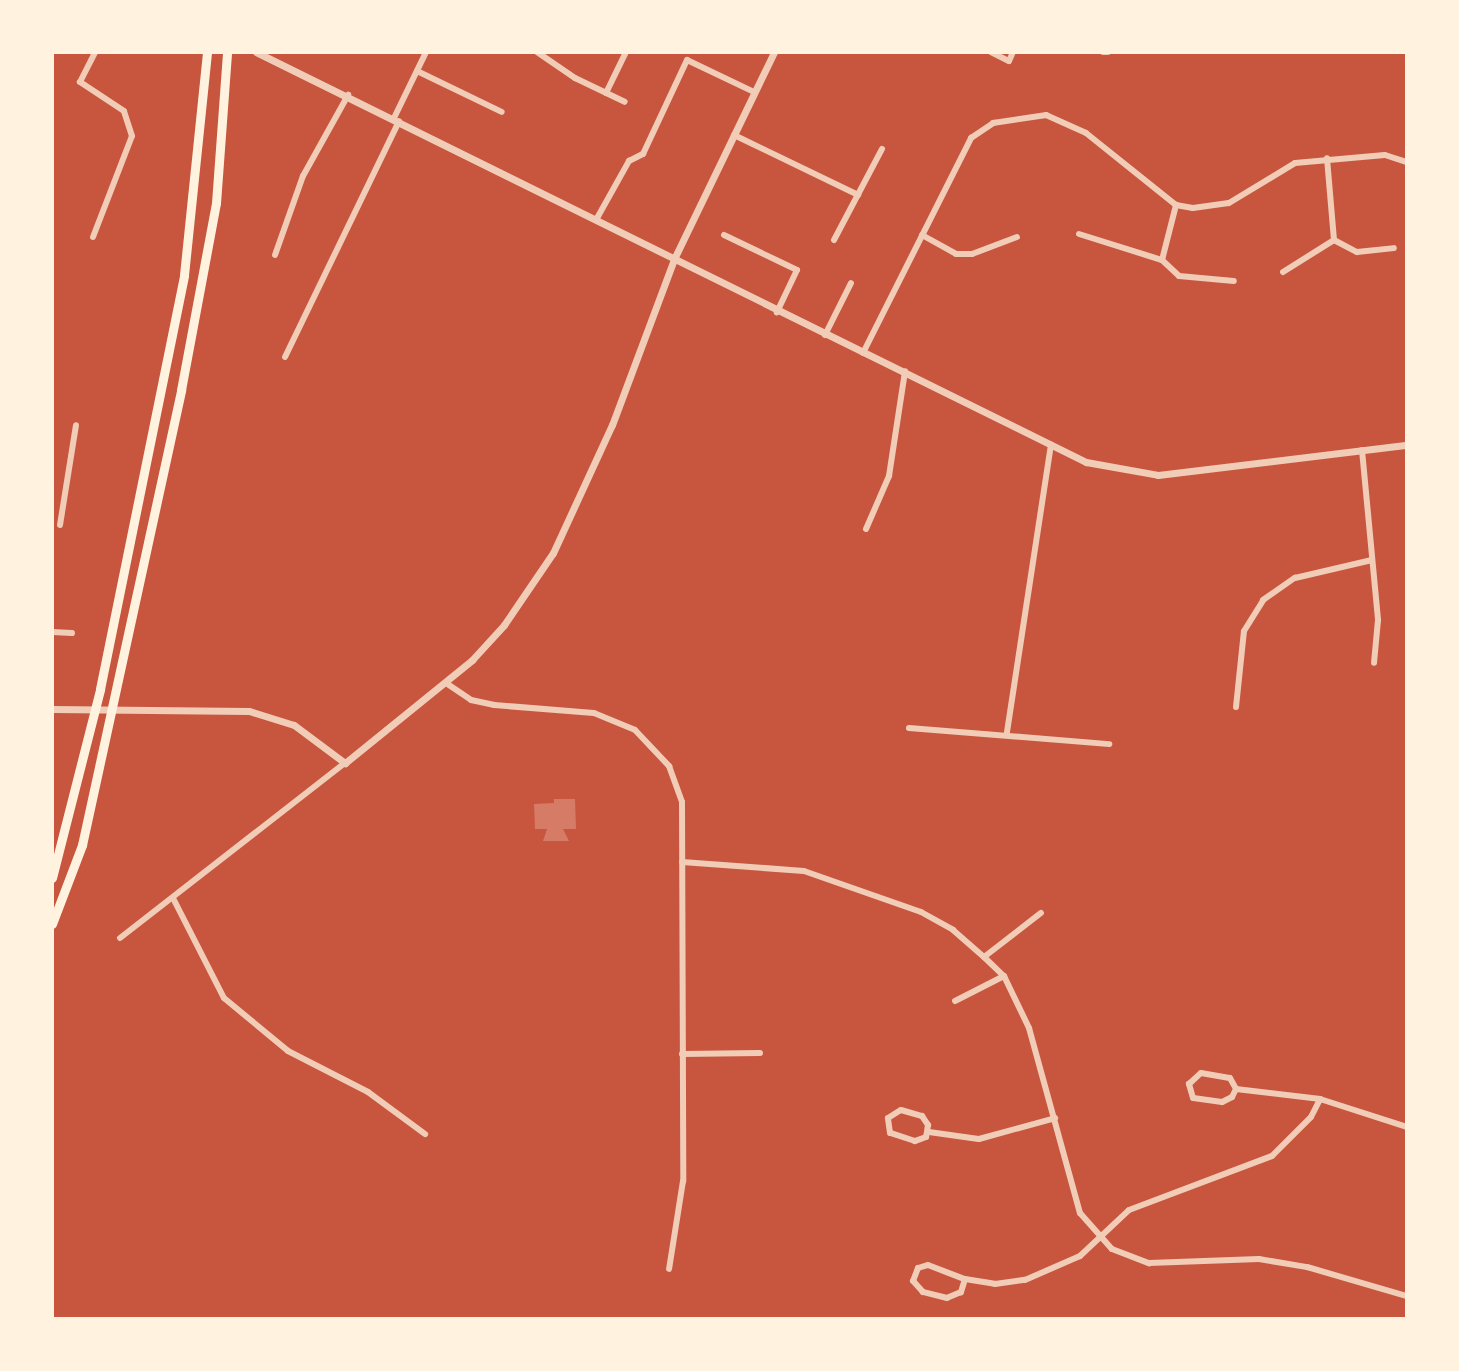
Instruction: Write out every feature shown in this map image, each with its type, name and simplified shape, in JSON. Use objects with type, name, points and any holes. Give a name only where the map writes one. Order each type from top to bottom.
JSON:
[{"type":"main road","points":[[52,878],[72,814],[184,275],[207,52]]},
{"type":"main road","points":[[52,924],[82,845],[207,255],[227,52]]},
{"type":"street","points":[[93,237],[132,127],[124,111],[80,82],[95,52]]},
{"type":"street","points":[[256,52],[1086,462],[1158,475],[1407,445]]},
{"type":"street","points":[[285,357],[426,52]]},
{"type":"street","points":[[537,52],[625,102]]},
{"type":"street","points":[[606,93],[626,52]]},
{"type":"street","points":[[120,938],[174,900],[446,683],[504,625],[553,553],[612,425],[674,259],[774,52]]},
{"type":"street","points":[[991,52],[1009,61],[1013,52]]},
{"type":"street","points":[[596,220],[629,161],[643,154],[687,60],[754,92]]},
{"type":"street","points":[[417,71],[502,112]]},
{"type":"street","points":[[275,255],[303,176],[348,95]]},
{"type":"street","points":[[863,353],[971,138],[993,123],[1022,115],[1046,115],[1086,133],[1176,205],[1229,203],[1295,163],[1385,155],[1407,162]]},
{"type":"street","points":[[734,135],[858,195]]},
{"type":"street","points":[[834,240],[882,149]]},
{"type":"street","points":[[1327,158],[1334,240]]},
{"type":"street","points":[[1162,260],[1176,205]]},
{"type":"street","points":[[1079,234],[1162,260],[1179,276],[1234,281]]},
{"type":"street","points":[[724,235],[797,270],[777,312]]},
{"type":"street","points":[[922,235],[956,254],[972,254],[1017,237]]},
{"type":"street","points":[[1334,240],[1357,252],[1394,248]]},
{"type":"street","points":[[1283,272],[1334,240]]},
{"type":"street","points":[[825,335],[851,283]]},
{"type":"street","points":[[866,529],[889,476],[905,371]]},
{"type":"street","points":[[60,525],[76,425]]},
{"type":"street","points":[[1007,732],[1051,444]]},
{"type":"street","points":[[1362,450],[1378,620],[1374,663]]},
{"type":"street","points":[[52,504],[63,506]]},
{"type":"street","points":[[1236,707],[1244,631],[1263,600],[1295,578],[1372,560]]},
{"type":"street","points":[[52,632],[72,633]]},
{"type":"street","points":[[446,683],[471,700],[581,709],[635,730],[664,758],[682,802],[683,1181],[669,1269]]},
{"type":"street","points":[[52,709],[267,714],[294,725],[345,763]]},
{"type":"street","points":[[909,728],[1007,732],[1109,744]]},
{"type":"street","points":[[682,862],[804,871],[921,912],[953,930],[984,957],[1004,976],[1029,1028],[1080,1213],[1112,1249],[1149,1263],[1259,1259],[1307,1267],[1407,1296]]},
{"type":"street","points":[[174,900],[224,998],[288,1051],[368,1092],[425,1134]]},
{"type":"street","points":[[984,957],[1041,913]]},
{"type":"street","points":[[955,1001],[1004,976]]},
{"type":"street","points":[[682,1054],[760,1053]]},
{"type":"street","points":[[1236,1089],[1222,1102],[1199,1101],[1188,1089],[1191,1078],[1201,1073],[1224,1075],[1236,1089],[1320,1099],[1407,1127]]},
{"type":"street","points":[[965,1279],[961,1292],[947,1298],[918,1290],[914,1274],[928,1265],[965,1279],[995,1284],[1025,1280],[1080,1256],[1129,1210],[1272,1156],[1288,1144],[1320,1099]]},
{"type":"street","points":[[929,1132],[918,1113],[901,1110],[888,1118],[894,1136],[915,1141],[929,1132],[979,1139],[1055,1118]]},
{"type":"building","points":[[554,799],[575,799],[576,829],[563,829],[569,841],[543,841],[547,829],[535,829],[534,804],[554,803]]}]
